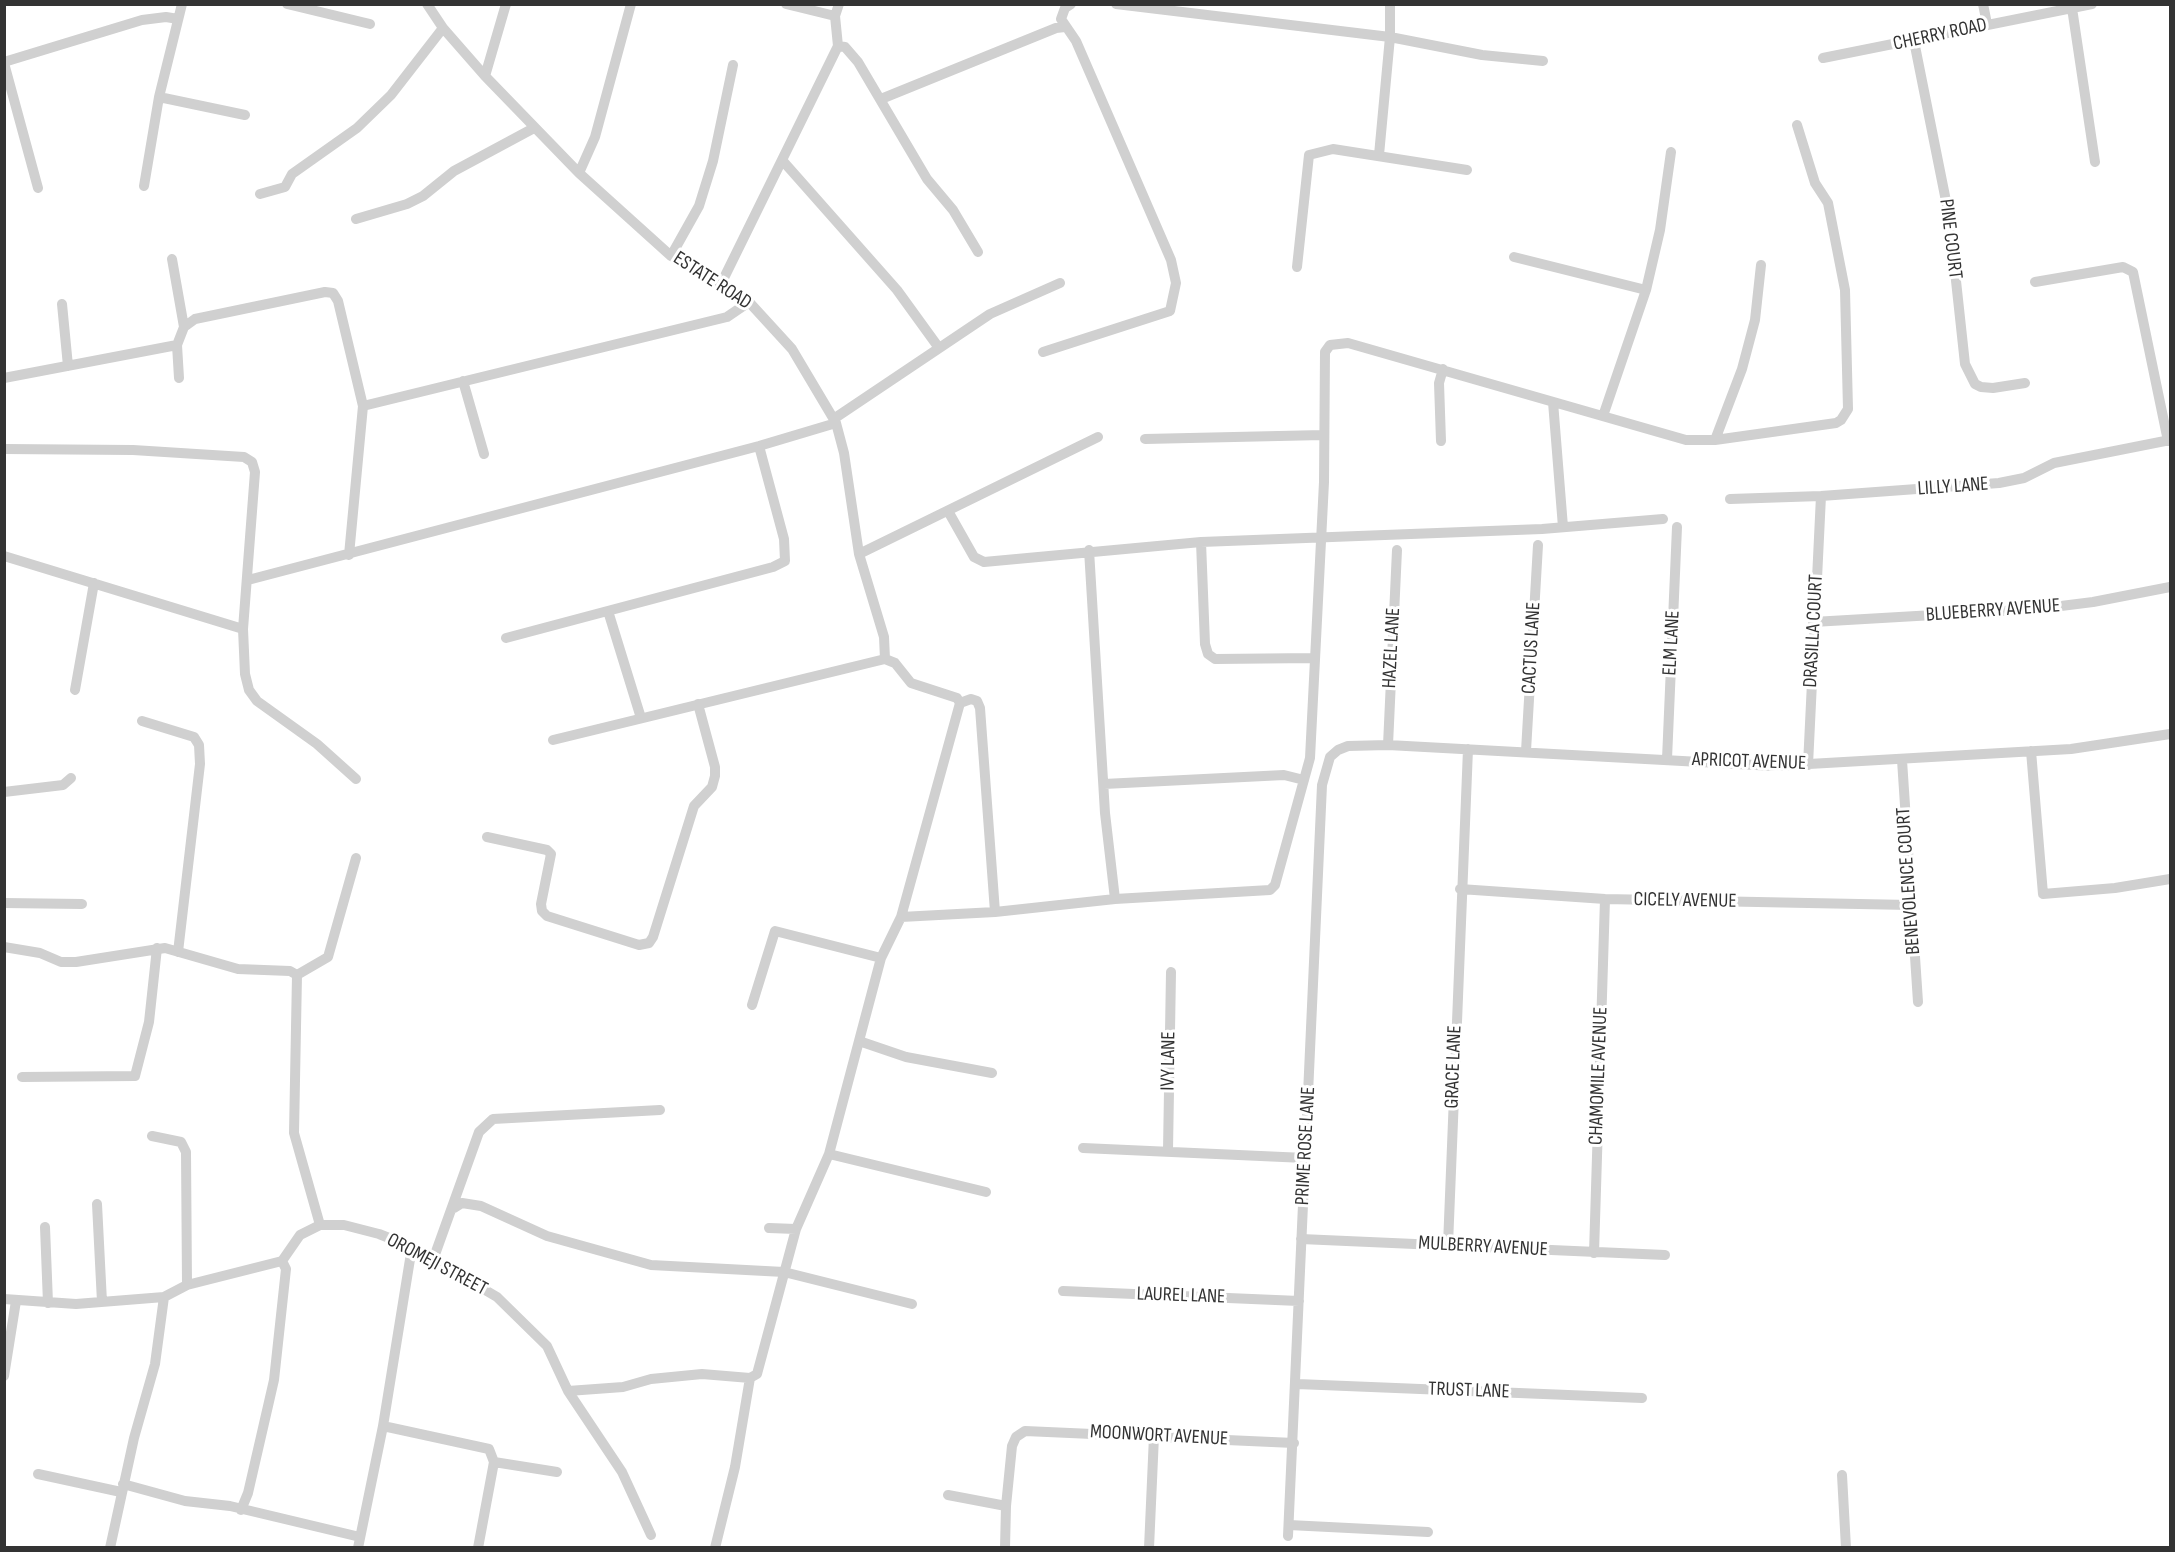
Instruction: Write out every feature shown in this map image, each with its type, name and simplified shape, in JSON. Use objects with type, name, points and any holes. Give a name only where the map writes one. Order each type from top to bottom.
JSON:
[{"type":"street","points":[[144,186],[159,97],[182,4]]},
{"type":"street","points":[[287,4],[370,24]]},
{"type":"street","name":"ESTATE ROAD","points":[[427,4],[443,28],[484,76],[579,172],[672,256],[749,302],[792,350],[836,421],[844,453],[859,554],[884,637],[885,659]]},
{"type":"street","points":[[484,76],[506,4]]},
{"type":"street","points":[[579,172],[595,137],[632,4]]},
{"type":"street","points":[[786,4],[835,16]]},
{"type":"street","points":[[721,284],[838,46],[835,16],[839,4]]},
{"type":"street","points":[[1043,352],[1170,311],[1176,283],[1171,260],[1076,41],[1063,23],[1055,4]]},
{"type":"street","points":[[881,99],[1056,28],[1063,23],[1065,8],[1071,4]]},
{"type":"street","points":[[1116,4],[1390,37],[1482,56],[1543,61]]},
{"type":"street","points":[[1379,155],[1390,37],[1390,4]]},
{"type":"street","points":[[1983,4],[1987,24]]},
{"type":"street","name":"CHERRY ROAD","points":[[1823,58],[2092,4]]},
{"type":"street","points":[[2072,8],[2095,162]]},
{"type":"street","points":[[39,188],[4,63],[142,20],[166,17],[178,19]]},
{"type":"street","points":[[260,194],[285,187],[292,174],[357,128],[391,95],[443,28]]},
{"type":"street","name":"PINE COURT","points":[[1914,41],[1949,216],[1965,364],[1975,384],[1981,387],[1993,388],[2025,383]]},
{"type":"street","points":[[838,46],[851,52],[927,179],[953,210],[978,252]]},
{"type":"street","points":[[672,256],[699,206],[713,161],[733,65]]},
{"type":"street","points":[[159,97],[245,115]]},
{"type":"street","points":[[901,917],[995,912],[1115,899],[1270,890],[1275,885],[1310,758],[1324,482],[1325,352],[1329,345],[1348,343],[1686,440],[1715,440],[1836,423],[1841,420],[1848,409],[1843,279],[1828,203],[1815,183],[1797,125]]},
{"type":"street","points":[[357,219],[407,204],[423,196],[454,171],[534,128]]},
{"type":"street","points":[[1297,267],[1309,154],[1333,149],[1467,170]]},
{"type":"street","points":[[1604,416],[1646,290],[1660,230],[1671,152]]},
{"type":"street","points":[[782,160],[897,290],[939,348]]},
{"type":"street","points":[[1515,257],[1646,290]]},
{"type":"street","points":[[172,258],[184,327],[177,345],[179,378]]},
{"type":"street","points":[[1715,440],[1742,369],[1755,320],[1761,265]]},
{"type":"street","points":[[2035,282],[2123,267],[2133,272],[2169,440]]},
{"type":"street","points":[[248,580],[759,446],[836,421],[990,314],[1060,284]]},
{"type":"street","points":[[184,327],[195,319],[325,292],[333,293],[338,301],[363,406],[349,555]]},
{"type":"street","points":[[363,406],[727,317],[749,302]]},
{"type":"street","points":[[62,304],[68,366]]},
{"type":"street","points":[[4,378],[177,345]]},
{"type":"street","points":[[1441,441],[1439,384],[1443,369]]},
{"type":"street","points":[[463,381],[484,454]]},
{"type":"street","points":[[1553,402],[1563,527]]},
{"type":"street","points":[[1144,440],[1323,435]]},
{"type":"street","points":[[859,554],[1098,437]]},
{"type":"street","name":"LILLY LANE","points":[[1730,499],[1821,496],[1999,483],[2024,478],[2054,463],[2169,440]]},
{"type":"street","points":[[506,638],[773,567],[785,561],[784,539],[759,446]]},
{"type":"street","points":[[4,449],[133,450],[244,457],[252,462],[255,472],[243,629],[245,674],[249,690],[257,701],[317,744],[356,779]]},
{"type":"street","name":"DRASILLA COURT","points":[[1808,765],[1813,622],[1821,496]]},
{"type":"street","points":[[948,511],[974,557],[984,562],[1089,550],[1201,542],[1563,527],[1664,519]]},
{"type":"street","name":"ELM LANE","points":[[1667,759],[1677,527]]},
{"type":"street","points":[[1201,542],[1205,644],[1208,654],[1215,659],[1315,658]]},
{"type":"street","name":"CACTUS LANE","points":[[1526,751],[1538,545]]},
{"type":"street","points":[[1089,550],[1104,784],[1115,899]]},
{"type":"street","name":"HAZEL LANE","points":[[1388,746],[1397,550]]},
{"type":"street","points":[[4,556],[243,629]]},
{"type":"street","points":[[75,690],[94,583]]},
{"type":"street","name":"BLUEBERRY AVENUE","points":[[1813,622],[2037,609],[2093,603],[2170,587]]},
{"type":"street","points":[[608,610],[641,718]]},
{"type":"street","points":[[553,740],[885,659],[900,668],[911,683],[957,698],[960,703],[901,917],[881,958],[829,1154],[796,1229],[757,1374],[750,1378],[702,1374],[651,1379],[623,1387],[568,1391]]},
{"type":"street","points":[[960,703],[971,699],[977,701],[980,708],[995,912]]},
{"type":"street","points":[[488,837],[547,849],[551,854],[541,904],[542,911],[547,916],[639,945],[648,943],[653,938],[694,806],[712,788],[715,776],[716,766],[698,704]]},
{"type":"street","points":[[142,721],[194,737],[199,745],[200,764],[178,952]]},
{"type":"street","name":"APRICOT AVENUE","points":[[1330,757],[1348,746],[1388,746],[1526,751],[1774,766],[2092,747],[2170,734]]},
{"type":"street","name":"GRACE LANE","points":[[1448,1245],[1460,889],[1468,749]]},
{"type":"street","points":[[2031,751],[2043,894],[2115,888],[2170,879]]},
{"type":"street","name":"PRIME ROSE LANE","points":[[1330,757],[1322,785],[1289,1531],[1428,1532]]},
{"type":"street","name":"BENEVOLENCE COURT","points":[[1902,760],[1918,1002]]},
{"type":"street","points":[[1104,784],[1274,775],[1304,780]]},
{"type":"street","points":[[4,792],[63,785],[71,778]]},
{"type":"street","points":[[297,975],[328,957],[356,858]]},
{"type":"street","name":"CICELY AVENUE","points":[[1460,889],[1605,899],[1910,905]]},
{"type":"street","name":"CHAMOMILE AVENUE","points":[[1594,1253],[1605,899]]},
{"type":"street","points":[[4,903],[82,904]]},
{"type":"street","points":[[753,1005],[775,931],[881,958]]},
{"type":"street","points":[[4,947],[40,953],[61,962],[76,962],[157,948],[238,969],[290,971],[297,975]]},
{"type":"street","points":[[22,1077],[135,1076],[148,1022],[157,948]]},
{"type":"street","name":"IVY LANE","points":[[1168,1150],[1171,972]]},
{"type":"street","points":[[4,1376],[10,1300],[48,1303],[102,1302],[164,1297],[187,1285],[282,1261],[300,1235],[320,1225],[294,1133],[297,975]]},
{"type":"street","points":[[859,1041],[906,1057],[993,1073]]},
{"type":"street","points":[[454,1208],[479,1132],[493,1119],[660,1110]]},
{"type":"street","points":[[152,1136],[181,1142],[186,1152],[187,1285]]},
{"type":"street","points":[[1083,1148],[1168,1150],[1305,1158]]},
{"type":"street","points":[[829,1154],[986,1192]]},
{"type":"street","points":[[433,1260],[449,1214],[462,1203],[481,1206],[547,1236],[651,1265],[784,1272],[912,1304]]},
{"type":"street","points":[[97,1204],[102,1302]]},
{"type":"street","name":"OROMEJI STREET","points":[[320,1225],[344,1225],[379,1234],[412,1247],[497,1297],[548,1346],[568,1391],[622,1472],[651,1535]]},
{"type":"street","points":[[45,1227],[48,1303]]},
{"type":"street","points":[[769,1228],[796,1229]]},
{"type":"street","name":"MULBERRY AVENUE","points":[[1301,1239],[1665,1255]]},
{"type":"street","points":[[38,1474],[241,1510],[359,1542],[383,1426],[412,1247]]},
{"type":"street","points":[[241,1510],[248,1493],[274,1380],[286,1269],[282,1261]]},
{"type":"street","name":"LAUREL LANE","points":[[1063,1291],[1299,1300]]},
{"type":"street","points":[[110,1548],[122,1488],[155,1364],[164,1297]]},
{"type":"street","points":[[715,1548],[735,1467],[750,1378]]},
{"type":"street","name":"TRUST LANE","points":[[1296,1384],[1642,1398]]},
{"type":"street","points":[[383,1426],[489,1449],[494,1462],[478,1548]]},
{"type":"street","name":"MOONWORT AVENUE","points":[[1006,1506],[1011,1446],[1016,1437],[1025,1431],[1294,1443]]},
{"type":"street","points":[[1149,1548],[1154,1436]]},
{"type":"street","points":[[494,1462],[557,1472]]},
{"type":"street","points":[[1842,1475],[1846,1548]]},
{"type":"street","points":[[948,1495],[1006,1506],[1005,1548]]}]
